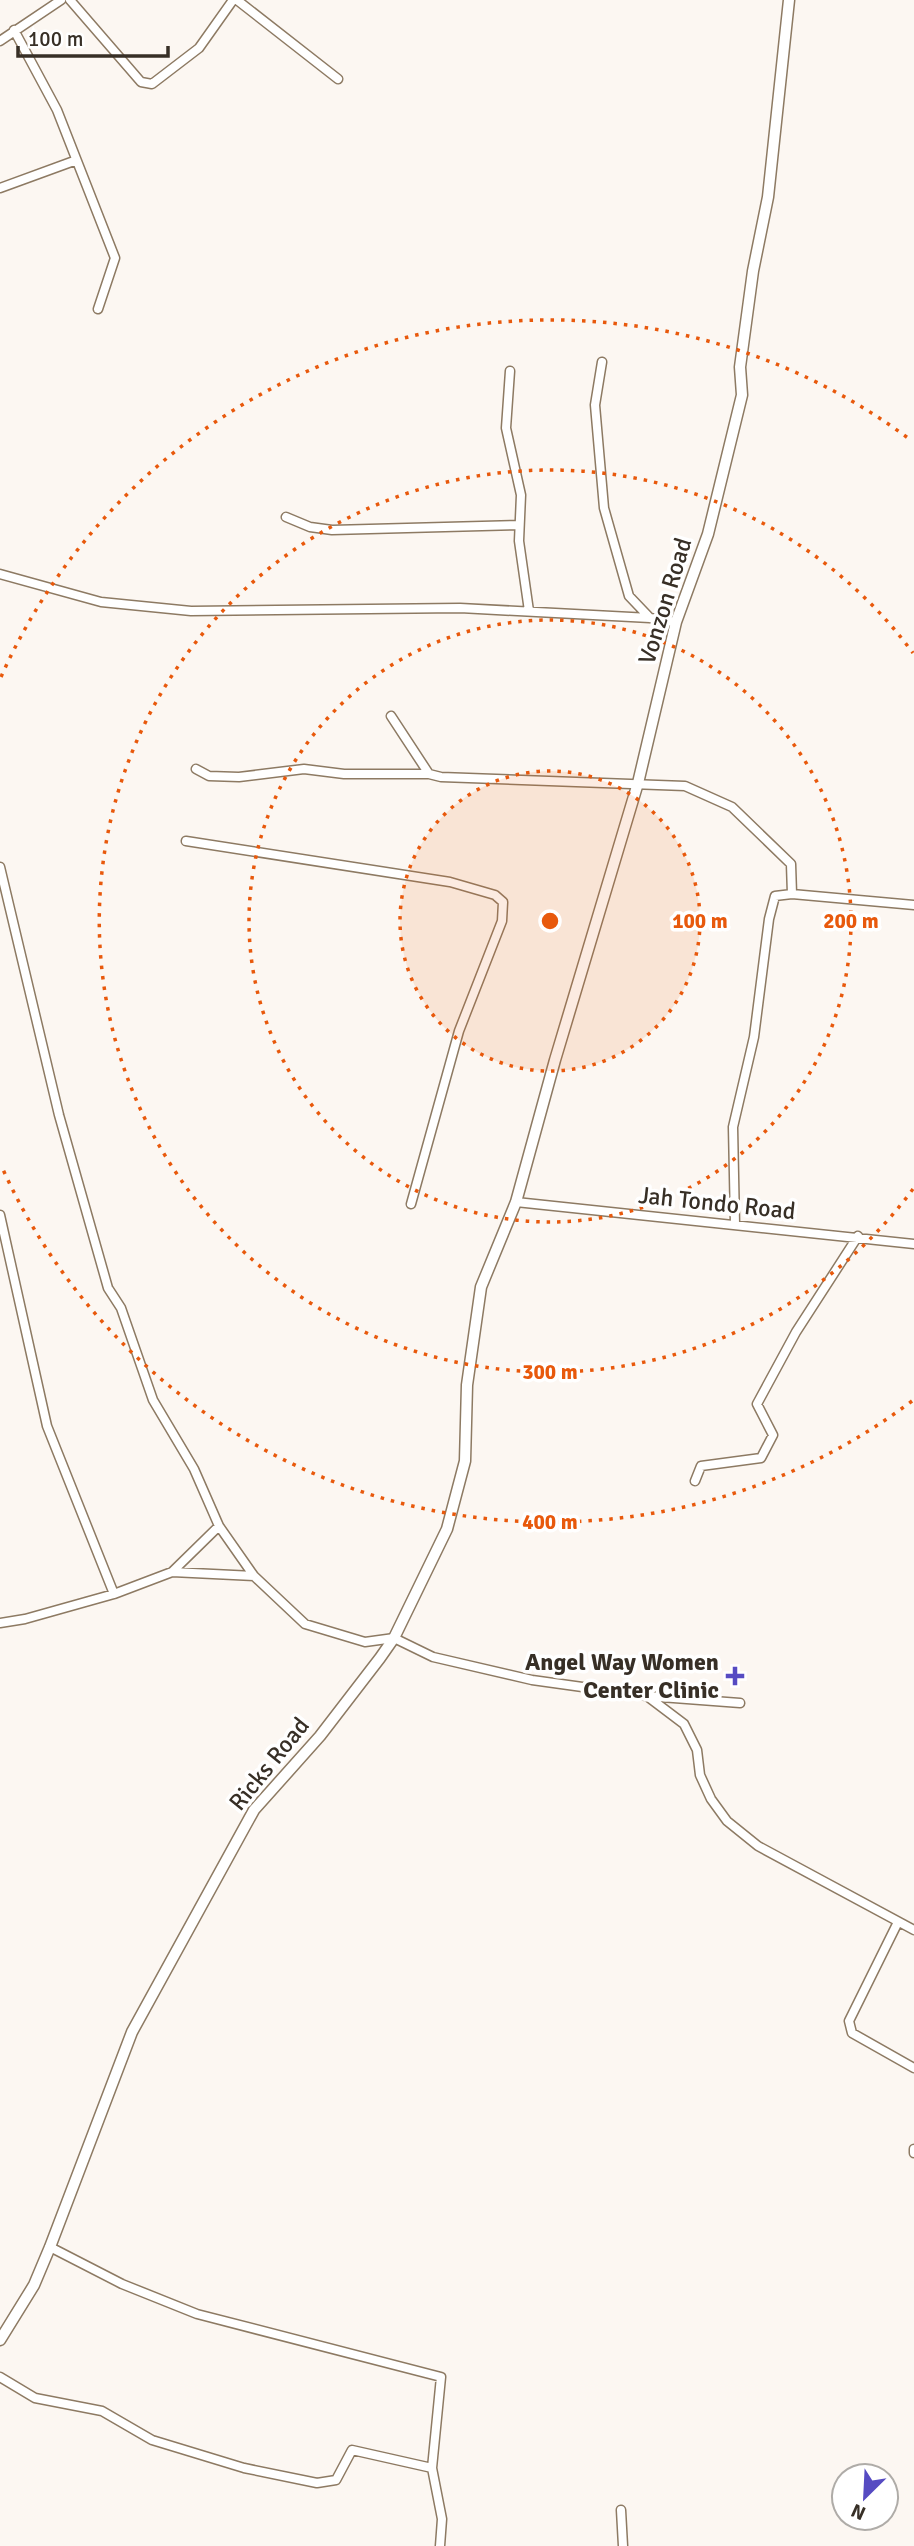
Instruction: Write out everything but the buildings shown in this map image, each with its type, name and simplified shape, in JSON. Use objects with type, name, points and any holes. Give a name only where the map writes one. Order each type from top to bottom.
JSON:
[{"type":"street","points":[[0,41],[14,30],[41,16],[61,0]]},
{"type":"street","points":[[70,0],[141,82],[152,84],[199,48],[235,0],[338,79]]},
{"type":"street","name":"Vonzon Road","points":[[516,1202],[555,1060],[638,783],[676,622],[708,534],[742,395],[740,367],[753,271],[768,197],[789,0]]},
{"type":"street","points":[[14,30],[57,110],[74,161],[89,188],[115,258],[98,309]]},
{"type":"street","points":[[0,188],[74,161]]},
{"type":"street","points":[[602,362],[595,405],[604,509],[629,596],[650,618]]},
{"type":"street","points":[[510,372],[506,428],[522,495],[518,524],[529,611]]},
{"type":"street","points":[[286,517],[310,527],[332,530],[518,524]]},
{"type":"street","points":[[0,574],[101,602],[191,611],[460,608],[650,618],[676,622]]},
{"type":"street","points":[[391,716],[429,774]]},
{"type":"street","points":[[196,769],[209,776],[239,777],[304,769],[344,774],[429,774],[685,786],[732,807],[791,864],[792,894]]},
{"type":"street","points":[[186,841],[450,882],[495,895],[503,902],[502,921],[459,1031],[411,1204]]},
{"type":"street","points":[[0,867],[16,943],[97,1258],[108,1288],[121,1308],[153,1400],[194,1469],[219,1526],[254,1576],[306,1624],[365,1642],[394,1638],[433,1657],[495,1672],[647,1696],[740,1703]]},
{"type":"street","points":[[735,1224],[733,1127],[754,1038],[769,919],[775,896],[792,894],[914,905]]},
{"type":"street","name":"Jah Tondo Road","points":[[516,1202],[914,1244]]},
{"type":"street","name":"Ricks Road","points":[[0,2340],[34,2285],[132,2032],[254,1810],[320,1736],[394,1638],[447,1529],[465,1461],[467,1385],[481,1287],[516,1202]]},
{"type":"street","points":[[0,1215],[47,1426],[114,1594]]},
{"type":"street","points":[[695,1481],[701,1466],[761,1458],[773,1435],[757,1405],[796,1332],[858,1236]]},
{"type":"street","points":[[172,1572],[219,1526]]},
{"type":"street","points":[[0,1623],[25,1619],[114,1594],[172,1572],[254,1576]]},
{"type":"street","points":[[647,1696],[684,1724],[697,1750],[700,1775],[711,1799],[727,1821],[758,1846],[914,1930]]},
{"type":"street","points":[[898,1922],[849,2021],[852,2033],[914,2068]]},
{"type":"street","points":[[50,2246],[122,2284],[197,2314],[441,2377],[432,2468],[442,2519],[440,2546]]},
{"type":"street","points":[[0,2377],[35,2398],[102,2411],[152,2440],[244,2468],[317,2483],[336,2480],[352,2450],[432,2468]]},
{"type":"street","points":[[621,2510],[624,2546]]},
{"type":"place","name":"Angel Way Women Center Clinic","points":[[735,1676]]}]
